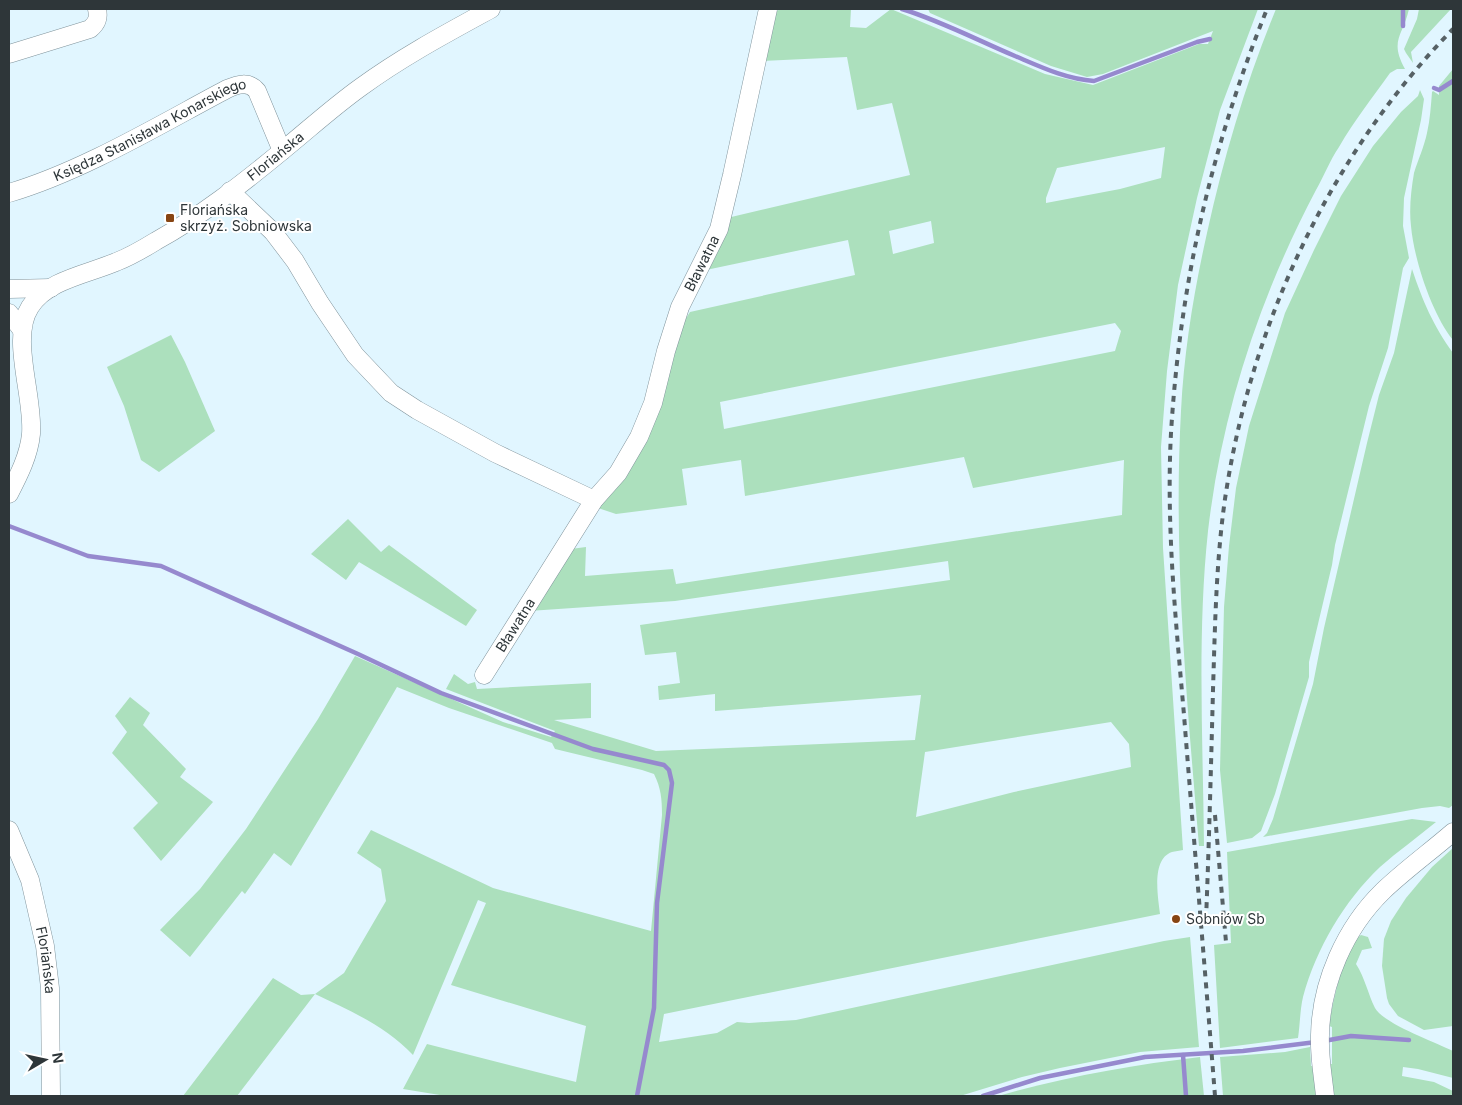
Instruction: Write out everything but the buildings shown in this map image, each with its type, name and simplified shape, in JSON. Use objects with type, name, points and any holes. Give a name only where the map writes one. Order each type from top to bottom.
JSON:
[{"type":"street","points":[[9,54],[90,29],[96,25],[98,20],[97,9]]},
{"type":"street","name":"Floriańska","points":[[9,494],[24,463],[31,432],[31,408],[21,336],[24,320],[30,307],[41,295],[51,288],[118,262],[156,242],[230,191],[379,73],[491,9]]},
{"type":"street","name":"Bławatna","points":[[484,675],[594,500],[618,473],[639,437],[653,402],[680,307],[718,229],[732,175],[768,9]]},
{"type":"street","name":"Księdza Stanisława Konarskiego","points":[[9,193],[78,165],[227,89],[241,84],[251,86],[257,91],[282,151]]},
{"type":"street","points":[[230,191],[274,232],[296,261],[320,303],[355,355],[391,393],[417,410],[495,453],[594,500]]},
{"type":"street","name":"Floriańska","points":[[9,289],[51,288]]},
{"type":"street","points":[[9,313],[22,330]]},
{"type":"street","name":"Floriańska","points":[[9,830],[30,880],[45,946],[50,988],[51,1096]]},
{"type":"street","points":[[1325,1096],[1320,1040],[1321,1018],[1332,972],[1346,939],[1382,892],[1453,832]]},
{"type":"green space","points":[[781,9],[851,9],[850,27],[866,28],[891,9],[1045,74],[1093,85],[1199,44],[1208,44],[1213,31],[1103,74],[1087,77],[1051,66],[930,13],[928,9],[1258,9],[1220,110],[1197,198],[1178,285],[1167,371],[1161,447],[1163,548],[1183,850],[1172,852],[1165,856],[1158,870],[1160,914],[664,1014],[659,1042],[717,1033],[737,1022],[796,1020],[1190,937],[1199,1047],[1140,1052],[1060,1068],[1022,1077],[960,1096],[446,1096],[403,1089],[427,1044],[576,1082],[586,1026],[451,985],[486,903],[478,900],[413,1055],[380,1028],[315,994],[344,973],[386,901],[381,869],[357,853],[371,830],[493,888],[651,931],[662,815],[661,794],[654,774],[555,749],[552,743],[449,708],[397,687],[291,866],[274,853],[245,894],[242,891],[190,957],[160,930],[200,889],[246,829],[318,719],[355,656],[503,722],[551,737],[555,731],[446,689],[454,674],[468,684],[475,682],[477,689],[591,683],[591,718],[554,720],[656,751],[915,740],[921,695],[715,711],[715,694],[659,700],[658,686],[680,683],[676,652],[645,655],[640,625],[950,580],[948,561],[675,601],[529,611],[571,549],[586,547],[585,576],[673,569],[676,584],[1122,515],[1124,460],[973,488],[964,457],[745,496],[741,460],[682,469],[687,505],[616,514],[595,507],[609,490],[676,334],[690,312],[855,275],[848,240],[706,270],[727,218],[910,175],[892,103],[857,110],[847,57],[762,61],[772,13]],"holes":[[[1165,147],[1161,178],[1120,189],[1046,203],[1057,168]],[[931,221],[934,243],[893,254],[889,231]],[[1115,323],[1121,331],[1115,351],[724,429],[720,402]],[[1111,722],[1129,744],[1131,767],[1014,792],[916,817],[925,752]]]},
{"type":"green space","points":[[1276,9],[1409,9],[1398,44],[1400,59],[1405,69],[1397,69],[1390,73],[1351,128],[1330,163],[1277,271],[1246,355],[1234,398],[1214,486],[1208,531],[1202,649],[1204,846],[1199,846],[1182,628],[1180,574],[1179,465],[1184,366],[1198,277],[1221,176],[1245,92]]},
{"type":"green space","points":[[1419,9],[1451,9],[1411,52],[1413,63],[1404,49],[1417,19]]},
{"type":"green space","points":[[1453,69],[1453,340],[1438,316],[1425,286],[1413,240],[1410,213],[1414,173],[1427,133],[1432,92],[1439,95],[1439,86]]},
{"type":"green space","points":[[1420,90],[1424,99],[1421,120],[1404,198],[1403,226],[1409,258],[1403,268],[1388,348],[1369,406],[1335,545],[1309,662],[1309,677],[1275,794],[1261,831],[1252,838],[1227,843],[1220,770],[1224,607],[1236,488],[1249,426],[1285,313],[1341,196],[1373,146],[1401,112],[1418,96]]},
{"type":"green space","points":[[1412,269],[1429,313],[1453,353],[1453,805],[1449,808],[1440,806],[1422,808],[1263,837],[1267,833],[1273,819],[1313,684],[1324,628],[1367,443],[1379,395],[1394,353]]},
{"type":"green space","points":[[171,335],[215,431],[159,472],[141,460],[124,406],[107,367]]},
{"type":"green space","points":[[348,519],[381,552],[389,545],[477,610],[466,626],[359,562],[346,580],[311,554]]},
{"type":"green space","points":[[130,697],[150,713],[143,725],[186,769],[180,777],[213,802],[161,861],[133,828],[158,803],[112,753],[127,732],[115,716]]},
{"type":"green space","points":[[1412,819],[1436,822],[1380,867],[1343,910],[1315,961],[1303,997],[1298,1038],[1220,1048],[1214,945],[1231,943],[1227,852]]},
{"type":"green space","points":[[1453,848],[1453,1026],[1424,1030],[1398,1016],[1389,1004],[1382,966],[1384,939],[1391,921],[1406,898],[1432,867]]},
{"type":"green space","points":[[1361,935],[1368,937],[1372,948],[1362,950],[1356,964],[1375,1008],[1388,1020],[1453,1051],[1453,1078],[1403,1067],[1402,1076],[1434,1082],[1453,1091],[1453,1096],[1332,1096],[1329,1064],[1332,1064],[1332,1027],[1329,1026],[1344,963],[1355,941]]},
{"type":"green space","points":[[273,978],[301,995],[315,994],[237,1096],[183,1096]]},
{"type":"green space","points":[[1310,1047],[1311,1066],[1315,1066],[1318,1096],[1223,1096],[1220,1057],[1285,1052]]},
{"type":"green space","points":[[1200,1057],[1204,1096],[998,1096],[1098,1072]]},
{"type":"waterway","points":[[902,9],[945,25],[1054,72],[1094,81],[1197,42],[1210,39]]},
{"type":"waterway","points":[[1403,9],[1403,26]]},
{"type":"waterway","points":[[1434,88],[1439,90],[1453,81]]},
{"type":"waterway","points":[[9,526],[88,556],[161,566],[441,693],[593,749],[664,765],[669,770],[672,783],[657,903],[654,1008],[637,1096]]},
{"type":"waterway","points":[[1324,1041],[1351,1036],[1409,1040]]},
{"type":"waterway","points":[[983,1096],[1040,1078],[1145,1057],[1243,1051],[1316,1042]]},
{"type":"waterway","points":[[1183,1055],[1186,1096]]},
{"type":"railway","points":[[1215,1096],[1173,574],[1170,504],[1171,433],[1182,323],[1201,217],[1230,113],[1267,9]]},
{"type":"railway","points":[[1206,920],[1215,618],[1220,547],[1225,499],[1237,434],[1254,370],[1276,307],[1302,246],[1333,187],[1369,131],[1409,78],[1453,29]]},
{"type":"railway","points":[[1215,815],[1226,942]]},
{"type":"place","name":"Floriańska skrzyż. Sobniowska","points":[[170,218]]},
{"type":"place","name":"Sobniów Sb","points":[[1176,919]]}]
